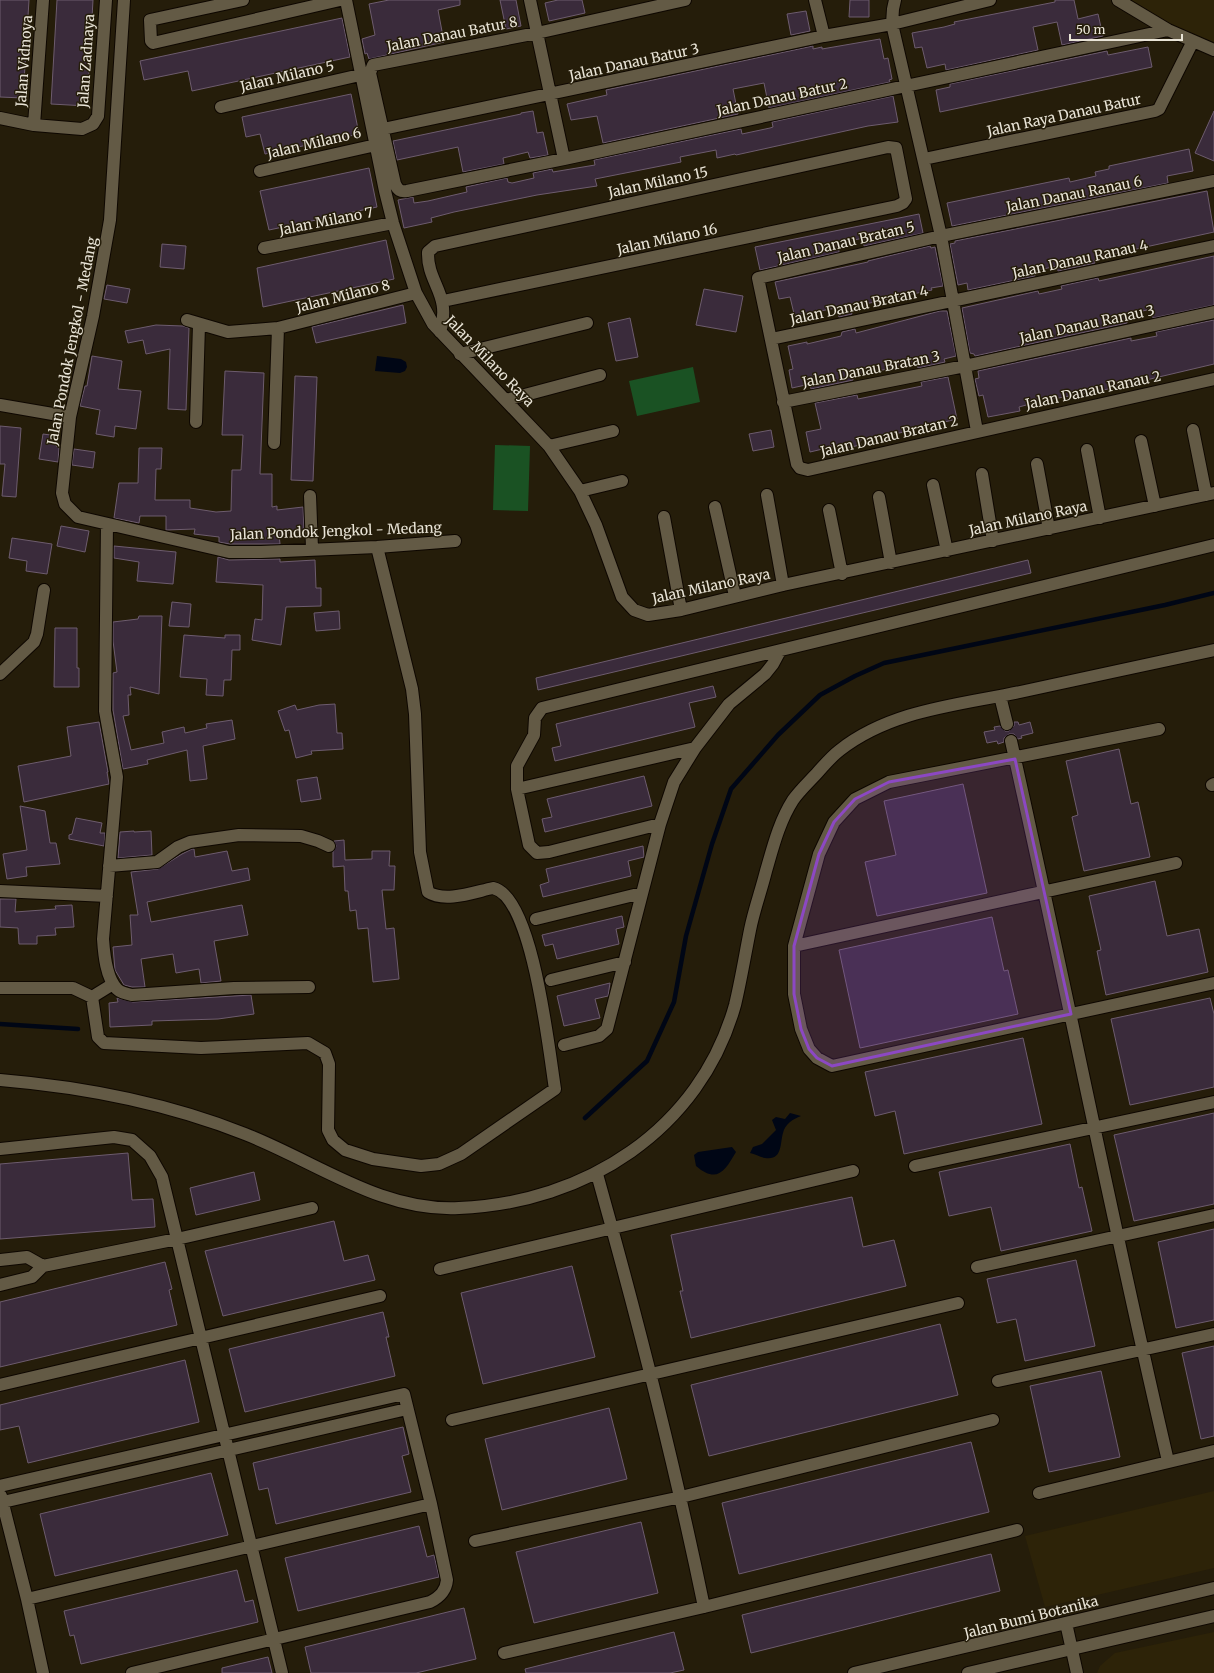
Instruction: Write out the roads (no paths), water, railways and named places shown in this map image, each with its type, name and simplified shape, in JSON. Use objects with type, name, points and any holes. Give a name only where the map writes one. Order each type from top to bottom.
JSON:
[{"type":"street","name":"Jalan Vidnoya","points":[[34,125],[43,0]]},
{"type":"street","name":"Jalan Zadnaya","points":[[34,125],[82,129],[93,124],[98,116],[106,0]]},
{"type":"street","name":"Jalan Pondok Jengkol - Medang","points":[[124,0],[110,220],[93,316],[70,417],[62,493],[65,504],[78,517],[229,552],[377,547],[455,541]]},
{"type":"street","points":[[243,0],[150,20],[151,41],[153,43],[340,0]]},
{"type":"street","name":"Jalan Milano Raya","points":[[346,0],[360,75],[393,223],[416,293],[433,324],[549,446],[580,491],[596,525],[622,597],[634,610],[648,615],[681,610],[784,585],[842,574],[1210,494]]},
{"type":"street","points":[[530,0],[552,95],[564,159]]},
{"type":"street","name":"Jalan Danau Batur 8","points":[[383,129],[370,73],[373,65],[685,0]]},
{"type":"street","points":[[815,0],[824,36]]},
{"type":"street","points":[[896,0],[892,9],[892,24],[941,236],[978,431]]},
{"type":"street","name":"Jalan Danau Batur 3","points":[[383,129],[552,95],[824,36],[892,24],[990,0]]},
{"type":"street","points":[[1118,0],[1168,30],[1214,50]]},
{"type":"street","name":"Jalan Danau Batur 2","points":[[383,129],[395,184],[402,192],[564,159],[1168,30]]},
{"type":"street","name":"Jalan Raya Danau Batur","points":[[924,159],[1155,111],[1159,109],[1193,41]]},
{"type":"street","name":"Jalan Milano 5","points":[[221,107],[360,75]]},
{"type":"street","points":[[0,118],[34,125]]},
{"type":"street","name":"Jalan Milano 6","points":[[260,171],[376,145]]},
{"type":"street","name":"Jalan Milano 16","points":[[443,301],[897,206],[903,203],[906,199],[896,148],[888,147]]},
{"type":"street","name":"Jalan Milano 15","points":[[443,301],[428,262],[428,252],[435,246],[888,147]]},
{"type":"street","name":"Jalan Danau Ranau 6","points":[[941,236],[1214,181]]},
{"type":"street","name":"Jalan Milano 7","points":[[264,248],[393,223]]},
{"type":"street","name":"Jalan Danau Bratan 5","points":[[771,339],[758,278],[941,236]]},
{"type":"street","name":"Jalan Danau Ranau 4","points":[[953,301],[1214,246]]},
{"type":"street","name":"Jalan Milano 8","points":[[187,320],[199,325],[228,332],[278,328],[416,293]]},
{"type":"street","points":[[440,332],[444,320],[443,301]]},
{"type":"street","name":"Jalan Danau Bratan 4","points":[[771,339],[953,301]]},
{"type":"street","name":"Jalan Danau Ranau 3","points":[[965,366],[1214,312]]},
{"type":"street","points":[[460,354],[587,323]]},
{"type":"street","points":[[196,422],[199,325]]},
{"type":"street","points":[[274,443],[278,328]]},
{"type":"street","points":[[771,339],[783,402]]},
{"type":"street","name":"Jalan Danau Bratan 3","points":[[783,402],[965,366]]},
{"type":"street","points":[[506,400],[600,375]]},
{"type":"street","name":"Jalan Danau Ranau 2","points":[[978,431],[1214,379]]},
{"type":"street","name":"Jalan Danau Bratan 2","points":[[783,402],[797,464],[800,468],[808,470],[978,431]]},
{"type":"street","points":[[0,405],[70,417]]},
{"type":"street","points":[[1192,430],[1210,494]]},
{"type":"street","points":[[549,446],[613,431]]},
{"type":"street","points":[[1141,441],[1155,506]]},
{"type":"street","points":[[1087,450],[1100,518]]},
{"type":"street","points":[[1037,464],[1049,529]]},
{"type":"street","points":[[982,474],[993,541]]},
{"type":"street","points":[[580,491],[622,481]]},
{"type":"street","points":[[933,485],[947,551]]},
{"type":"street","points":[[767,494],[784,585]]},
{"type":"street","points":[[310,496],[312,548]]},
{"type":"street","points":[[879,497],[892,563]]},
{"type":"street","points":[[714,507],[734,596]]},
{"type":"street","points":[[829,510],[842,574]]},
{"type":"street","points":[[664,517],[681,610]]},
{"type":"street","points":[[107,524],[105,711],[117,777],[103,939],[105,956],[113,984],[118,990],[132,995],[234,988],[309,987]]},
{"type":"street","points":[[660,824],[549,852],[537,853],[529,845],[517,789],[517,766],[534,735],[535,718],[542,708],[1214,545]]},
{"type":"street","points":[[92,997],[98,1037],[104,1043],[201,1048],[308,1043],[318,1047],[325,1053],[329,1064],[328,1130],[333,1140],[345,1150],[373,1159],[421,1166],[439,1164],[461,1154],[555,1090],[533,959],[517,910],[507,895],[500,889],[493,888],[443,898],[434,896],[428,892],[420,852],[417,804],[415,714],[412,689],[377,547]]},
{"type":"street","points":[[0,674],[34,642],[37,634],[44,590]]},
{"type":"street","points":[[0,1080],[40,1083],[121,1097],[204,1118],[290,1153],[375,1194],[395,1200],[426,1206],[457,1208],[510,1201],[545,1194],[598,1174],[630,1153],[670,1120],[688,1098],[710,1065],[728,1027],[735,1003],[750,928],[775,838],[794,800],[837,752],[876,728],[929,709],[1000,696],[1214,650]]},
{"type":"street","points":[[564,1045],[599,1036],[607,1029],[660,824],[674,782],[695,748],[730,704],[765,674],[773,664],[780,651]]},
{"type":"street","points":[[1000,696],[1007,724]]},
{"type":"street","points":[[1159,729],[1015,759],[889,782],[855,799],[834,822],[819,854],[794,946],[794,994],[801,1029],[809,1050],[817,1058],[832,1066],[1214,983]]},
{"type":"street","points":[[1011,741],[1095,1126],[1117,1236],[1168,1461]]},
{"type":"street","points":[[517,789],[695,748]]},
{"type":"street","points":[[109,866],[157,862],[178,847],[190,842],[239,835],[301,836],[329,846]]},
{"type":"street","points":[[794,946],[1176,863]]},
{"type":"street","points":[[0,890],[107,896]]},
{"type":"street","points":[[536,919],[642,893]]},
{"type":"street","points":[[551,980],[625,962]]},
{"type":"street","points":[[92,997],[113,984]]},
{"type":"street","points":[[0,988],[73,988],[92,997]]},
{"type":"street","points":[[915,1166],[1095,1126],[1214,1102]]},
{"type":"street","points":[[0,1149],[114,1136],[132,1140],[150,1156],[162,1177],[282,1673]]},
{"type":"street","points":[[440,1269],[853,1171]]},
{"type":"street","points":[[598,1174],[651,1374],[681,1497],[704,1607]]},
{"type":"street","points":[[0,1284],[32,1277],[43,1266],[177,1239],[312,1208]]},
{"type":"street","points":[[977,1267],[1214,1215]]},
{"type":"street","points":[[0,1260],[27,1257],[43,1266]]},
{"type":"street","points":[[0,1385],[380,1296]]},
{"type":"street","points":[[452,1420],[958,1303]]},
{"type":"street","points":[[998,1380],[1214,1334]]},
{"type":"street","points":[[0,1486],[404,1394],[431,1504],[447,1580],[447,1587],[439,1597],[430,1602],[132,1673]]},
{"type":"street","points":[[43,1673],[27,1599],[1,1497],[228,1450],[408,1409]]},
{"type":"street","points":[[475,1541],[681,1497],[993,1420]]},
{"type":"street","points":[[1039,1493],[1214,1451]]},
{"type":"street","points":[[27,1599],[431,1504]]},
{"type":"street","points":[[504,1653],[704,1607],[1016,1530]]},
{"type":"street","name":"Jalan Bumi Botanika","points":[[854,1673],[1214,1588]]},
{"type":"street","points":[[968,1673],[1214,1616]]},
{"type":"street","points":[[1066,1623],[1077,1673]]},
{"type":"waterway","points":[[585,1118],[647,1061],[674,1002],[686,936],[712,844],[731,789],[778,735],[820,695],[855,676],[884,663],[1165,605],[1214,593]]},
{"type":"waterway","points":[[0,1024],[78,1029]]}]
